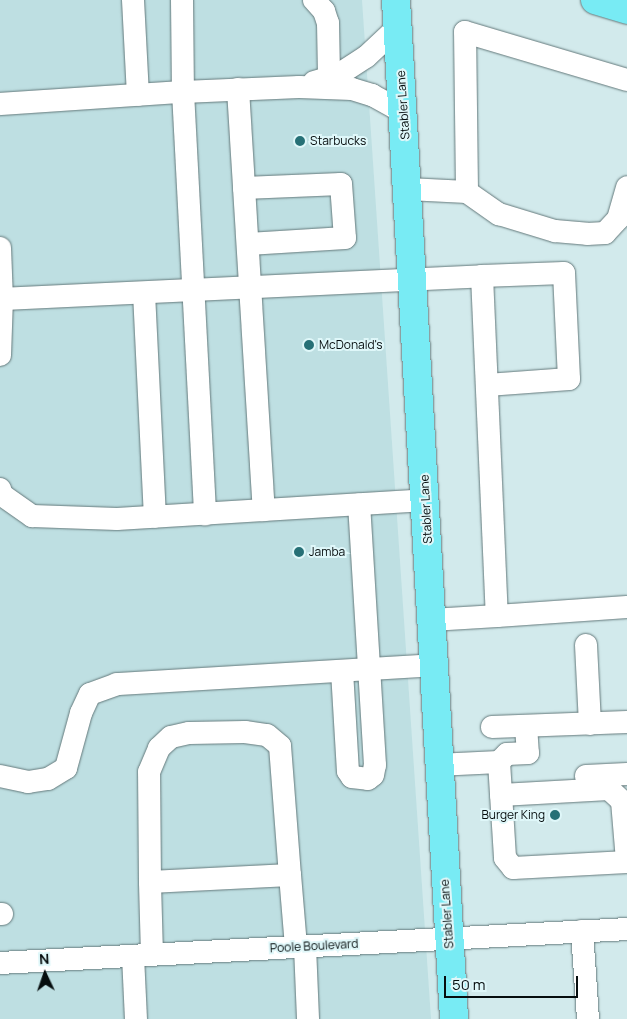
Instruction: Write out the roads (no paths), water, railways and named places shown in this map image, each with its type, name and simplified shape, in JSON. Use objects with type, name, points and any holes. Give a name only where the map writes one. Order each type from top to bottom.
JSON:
[{"type":"main road","name":"Stabler Lane","points":[[396,0],[414,279],[434,666],[437,764],[454,1019]]},
{"type":"main road","points":[[596,0],[627,10]]},
{"type":"street","points":[[133,0],[138,95]]},
{"type":"street","points":[[182,0],[183,92],[205,514]]},
{"type":"street","points":[[314,0],[324,11],[328,23],[329,78]]},
{"type":"street","points":[[299,87],[329,78],[366,57],[398,28]]},
{"type":"street","points":[[467,192],[465,32],[627,80]]},
{"type":"street","points":[[0,104],[183,92],[299,87],[352,89],[372,94],[403,112]]},
{"type":"street","points":[[238,89],[264,510]]},
{"type":"street","points":[[244,188],[341,184],[345,238],[248,244]]},
{"type":"street","points":[[408,189],[467,192],[499,214],[555,231],[588,234],[605,233],[618,219],[627,187]]},
{"type":"street","points":[[0,248],[2,299],[0,355]]},
{"type":"street","points":[[2,299],[564,273],[569,379],[487,385]]},
{"type":"street","points":[[482,276],[497,616]]},
{"type":"street","points":[[144,292],[156,517]]},
{"type":"street","points":[[0,489],[2,495],[32,516],[156,517],[425,500]]},
{"type":"street","points":[[342,671],[348,771],[352,777],[368,779],[373,775],[375,765],[359,504]]},
{"type":"street","points":[[431,620],[627,607]]},
{"type":"street","points":[[586,645],[590,724]]},
{"type":"street","points":[[0,776],[28,782],[48,779],[66,768],[82,713],[90,694],[117,684],[434,666]]},
{"type":"street","points":[[492,727],[627,722]]},
{"type":"street","points":[[437,764],[500,780],[609,789],[622,801],[627,861],[513,868],[505,858],[500,780],[507,754],[528,753],[526,726]]},
{"type":"street","points":[[136,1019],[150,882],[149,772],[160,748],[171,737],[189,734],[252,733],[267,735],[280,746],[290,874],[301,947],[308,1019]]},
{"type":"street","points":[[500,780],[627,774]]},
{"type":"street","points":[[150,882],[290,874]]},
{"type":"street","name":"Poole Boulevard","points":[[0,963],[627,929]]},
{"type":"street","points":[[582,931],[588,1019]]},
{"type":"place","name":"Starbucks","points":[[300,141]]},
{"type":"place","name":"McDonald's","points":[[309,345]]},
{"type":"place","name":"Jamba","points":[[299,552]]},
{"type":"place","name":"Burger King","points":[[555,815]]}]
